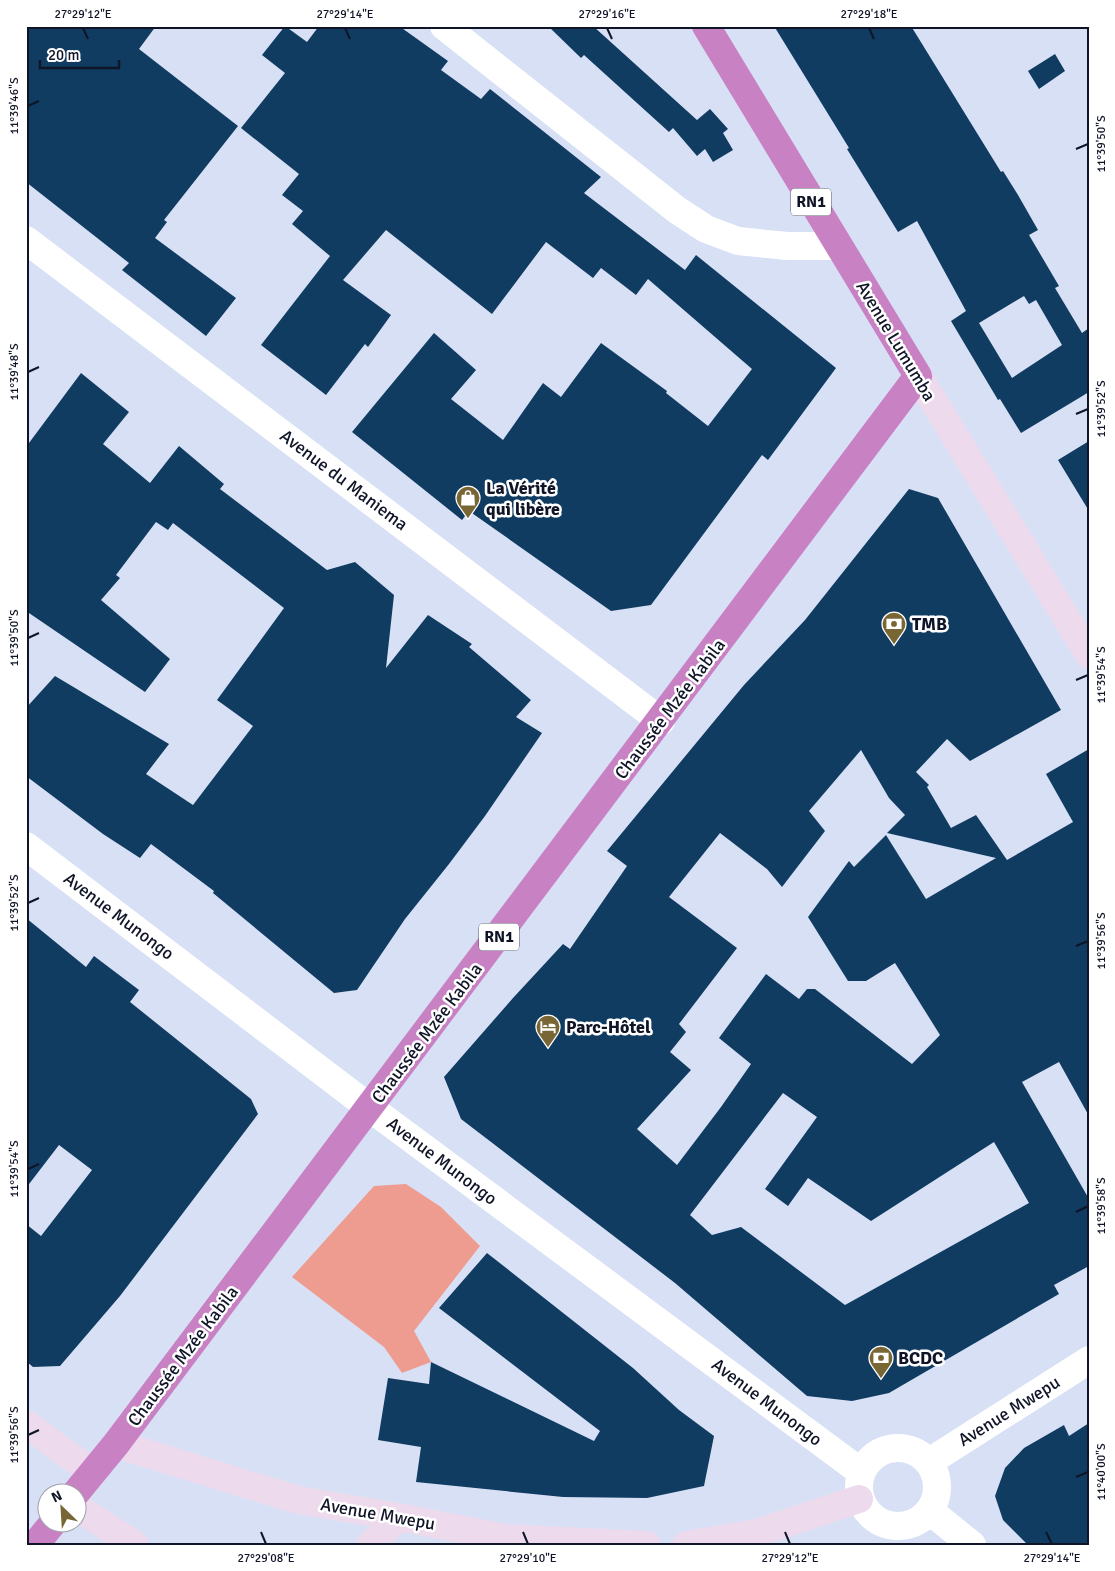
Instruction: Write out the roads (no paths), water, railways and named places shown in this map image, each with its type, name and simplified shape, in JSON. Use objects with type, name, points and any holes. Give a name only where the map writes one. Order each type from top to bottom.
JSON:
[{"type":"highway","name":"Avenue Lumumba","points":[[706,26],[918,376]]},
{"type":"highway","name":"Chaussée Mzée Kabila","points":[[83,1484],[116,1444],[370,1108],[918,376]]},
{"type":"street","points":[[444,26],[676,210],[706,229],[738,241],[787,246],[838,246]]},
{"type":"street","name":"Avenue du Maniema","points":[[26,240],[661,721]]},
{"type":"street","name":"Avenue Lumumba","points":[[918,376],[1089,655]]},
{"type":"street","name":"Avenue Munongo","points":[[26,846],[370,1108],[861,1472]]},
{"type":"street","name":"Avenue Mwepu","points":[[929,1462],[1089,1360]]},
{"type":"street","points":[[26,1424],[92,1472]]},
{"type":"street","name":"Avenue Mwepu","points":[[116,1444],[298,1500],[399,1517],[505,1538],[647,1545]]},
{"type":"street","points":[[900,1448],[916,1452],[929,1462],[935,1473],[938,1486],[936,1499],[930,1511],[905,1536],[889,1526],[876,1521],[866,1511],[859,1499],[858,1485],[861,1472],[871,1458],[885,1450],[900,1448]]},
{"type":"street","points":[[686,1545],[757,1534],[859,1499]]},
{"type":"street","points":[[930,1511],[972,1545]]},
{"type":"street","points":[[88,1514],[135,1545]]},
{"type":"street","points":[[370,1545],[399,1517]]},
{"type":"place","name":"La Vérité qui libère","points":[[468,519]]},
{"type":"place","name":"TMB","points":[[894,645]]},
{"type":"place","name":"Parc-Hôtel","points":[[548,1048]]},
{"type":"place","name":"BCDC","points":[[881,1379]]}]
